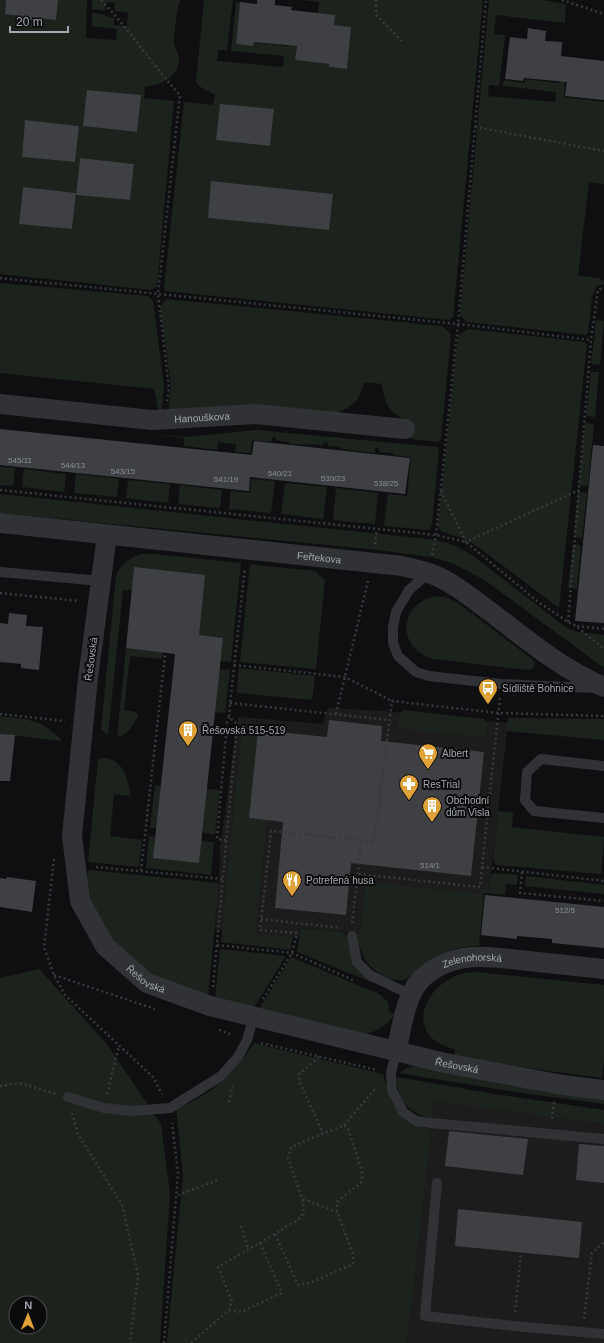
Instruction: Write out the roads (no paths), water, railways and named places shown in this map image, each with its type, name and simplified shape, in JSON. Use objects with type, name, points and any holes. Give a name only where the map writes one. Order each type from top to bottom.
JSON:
[{"type":"street","name":"Hanouškova","points":[[0,404],[152,420],[256,414],[405,429]]},
{"type":"street","name":"Feřtekova","points":[[0,523],[402,566],[429,573],[454,586],[563,666],[604,688]]},
{"type":"street","name":"Řešovská","points":[[107,535],[88,678],[72,833],[80,901],[105,946],[147,983],[210,1006],[445,1063],[563,1085],[604,1090]]},
{"type":"street","name":"Zelenohorská","points":[[396,1052],[411,995],[423,978],[435,968],[450,961],[465,958],[491,957],[604,970]]},
{"type":"lane","points":[[0,572],[101,581]]},
{"type":"lane","points":[[429,573],[410,590],[396,612],[392,627],[393,643],[398,656],[416,672],[502,684],[604,688]]},
{"type":"lane","points":[[604,766],[541,759],[527,772],[525,800],[534,811],[604,818]]},
{"type":"lane","points":[[352,932],[357,962],[370,975],[411,995]]},
{"type":"lane","points":[[68,1097],[104,1108],[131,1111],[170,1108],[221,1076],[238,1057],[247,1040],[254,1016]]},
{"type":"lane","points":[[396,1052],[391,1073],[392,1090],[403,1112],[416,1121],[604,1139]]},
{"type":"lane","points":[[437,1183],[425,1316],[604,1334]]},
{"type":"place","name":"Sídliště Bohnice","points":[[488,705]]},
{"type":"place","name":"Řešovská 515-519","points":[[188,747]]},
{"type":"place","name":"Albert","points":[[428,770]]},
{"type":"place","name":"ResTrial","points":[[409,801]]},
{"type":"place","name":"Obchodní dům Visla","points":[[432,823]]},
{"type":"place","name":"Potrefená husa","points":[[292,897]]}]
